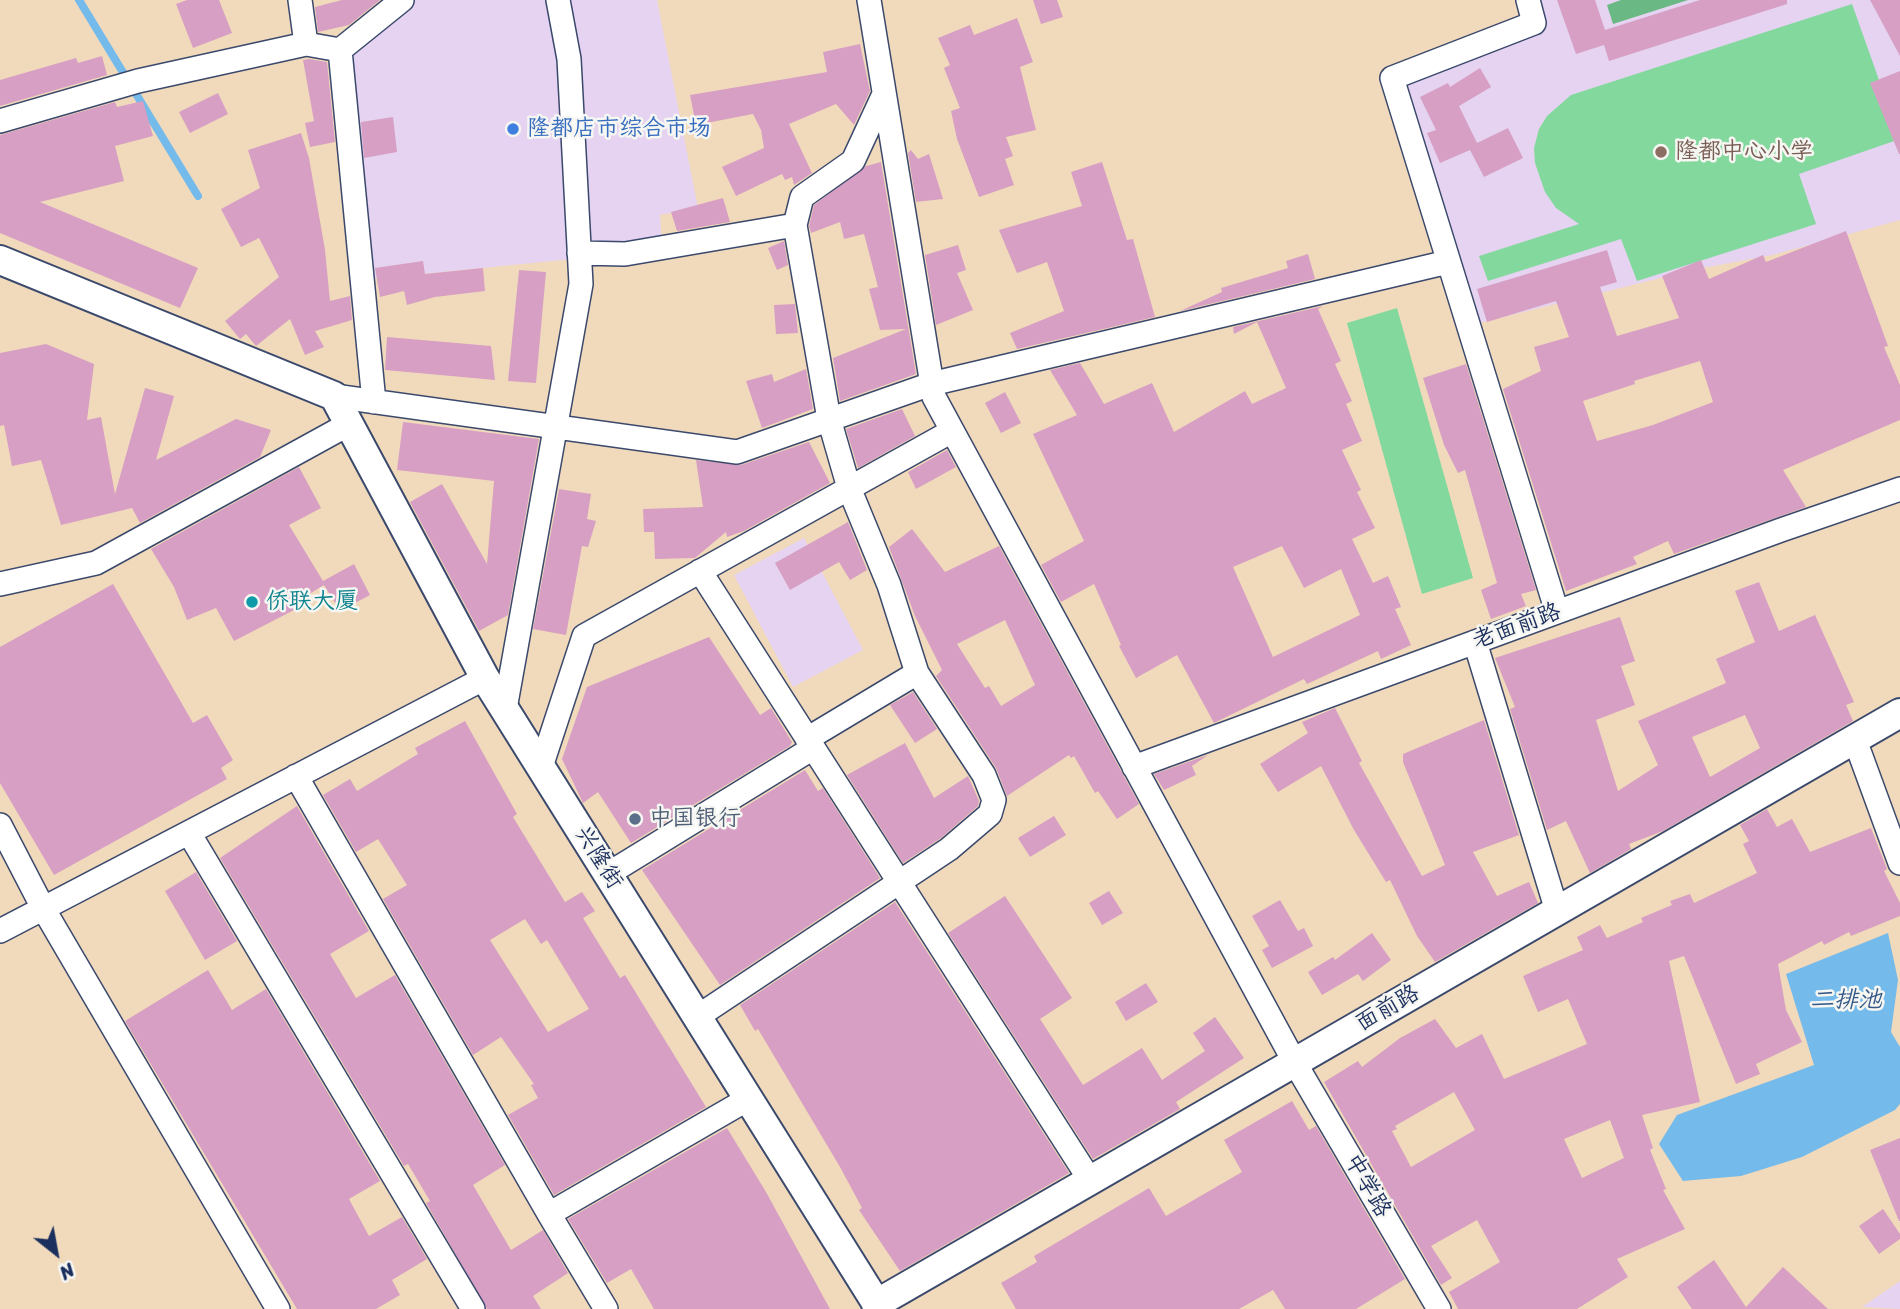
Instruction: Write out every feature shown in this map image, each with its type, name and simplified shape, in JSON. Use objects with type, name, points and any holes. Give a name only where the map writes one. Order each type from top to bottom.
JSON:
[{"type":"street","points":[[300,0],[306,44]]},
{"type":"street","points":[[0,121],[129,83],[306,44],[340,50],[402,0]]},
{"type":"street","points":[[505,709],[581,284],[569,60],[558,0]]},
{"type":"street","name":"中学路","points":[[869,0],[934,397],[1295,1063],[1439,1309]]},
{"type":"street","points":[[1528,0],[1534,23],[1392,78],[1557,612]]},
{"type":"street","points":[[340,50],[374,402]]},
{"type":"street","points":[[697,1017],[949,849],[990,814],[994,800],[984,775],[917,673],[889,585],[849,488],[829,419],[794,225],[802,197],[853,161],[884,94]]},
{"type":"street","points":[[579,253],[625,254],[794,225]]},
{"type":"street","points":[[0,260],[334,396],[737,452],[931,383],[1448,262]]},
{"type":"street","name":"兴隆街","points":[[334,396],[485,678],[748,1099],[874,1307]]},
{"type":"street","points":[[0,584],[96,563],[349,424]]},
{"type":"street","points":[[541,767],[584,636],[952,431]]},
{"type":"street","name":"老面前路","points":[[1134,767],[1900,489]]},
{"type":"street","points":[[699,572],[1090,1180]]},
{"type":"street","points":[[1475,642],[1557,911]]},
{"type":"street","points":[[608,874],[917,673]]},
{"type":"street","points":[[0,931],[485,678]]},
{"type":"street","name":"面前路","points":[[874,1307],[1900,713]]},
{"type":"street","points":[[1855,740],[1900,863]]},
{"type":"street","points":[[296,776],[606,1309]]},
{"type":"street","points":[[0,825],[43,908],[278,1309]]},
{"type":"street","points":[[189,832],[472,1309]]},
{"type":"street","points":[[550,1214],[748,1099]]},
{"type":"shaded area","name":"隆都店市综合市场","points":[[403,0],[657,0],[698,208],[660,215],[662,250],[352,281],[340,50]]},
{"type":"shaded area","name":"隆都中心小学","points":[[1527,0],[1900,0],[1900,220],[1773,255],[1697,269],[1475,324],[1402,83],[1536,33]]},
{"type":"shaded area","points":[[804,538],[863,650],[793,687],[734,575]]},
{"type":"shaded area","points":[[1900,1281],[1900,1309],[1862,1307]]},
{"type":"green space","points":[[1621,0],[1688,0],[1613,24],[1607,5]]},
{"type":"green space","points":[[1852,4],[1900,139],[1799,174],[1816,224],[1637,281],[1621,239],[1488,281],[1479,256],[1579,224],[1556,208],[1545,192],[1535,163],[1534,148],[1539,129],[1547,116],[1571,95]]},
{"type":"green space","points":[[1397,308],[1473,578],[1422,594],[1347,323]]},
{"type":"water","name":"二排池","points":[[1888,933],[1898,980],[1891,1032],[1900,1047],[1900,1104],[1895,1110],[1802,1157],[1741,1176],[1683,1181],[1659,1144],[1677,1115],[1814,1065],[1786,974]]},
{"type":"building","points":[[187,0],[219,0],[232,33],[193,48],[176,4]]},
{"type":"building","points":[[342,0],[380,0],[349,25],[318,32],[315,7]]},
{"type":"building","points":[[1033,0],[1057,0],[1063,17],[1041,24]]},
{"type":"building","points":[[1557,0],[1595,0],[1605,30],[1700,0],[1787,0],[1787,4],[1609,61],[1604,45],[1576,54]]},
{"type":"building","points":[[1870,0],[1900,0],[1900,56]]},
{"type":"building","points":[[1017,18],[1033,62],[1020,67],[1036,130],[1006,137],[1013,156],[1005,159],[1014,185],[979,197],[957,139],[951,111],[960,108],[944,68],[950,65],[938,38],[970,25],[974,35]]},
{"type":"building","points":[[860,44],[870,91],[854,125],[836,104],[789,124],[812,173],[794,185],[792,177],[785,180],[782,174],[736,196],[722,167],[764,148],[761,130],[753,114],[696,125],[690,95],[827,72],[823,52]]},
{"type":"building","points":[[102,56],[107,75],[0,106],[0,80],[76,58],[78,63]]},
{"type":"building","points":[[303,60],[327,62],[335,142],[310,147],[305,123],[314,121]]},
{"type":"building","points":[[1480,68],[1491,87],[1459,106],[1477,143],[1508,128],[1523,158],[1484,177],[1470,150],[1440,163],[1427,133],[1436,130],[1420,97],[1448,83],[1450,87]]},
{"type":"building","points":[[1900,71],[1900,154],[1899,154],[1870,83]]},
{"type":"building","points":[[218,93],[228,114],[190,133],[179,112]]},
{"type":"building","points":[[143,101],[153,136],[115,146],[124,181],[40,202],[198,268],[180,308],[0,233],[0,135],[115,102],[117,107]]},
{"type":"building","points":[[393,117],[397,152],[364,158],[361,122]]},
{"type":"building","points":[[301,133],[309,158],[325,250],[330,301],[350,296],[352,320],[315,331],[324,347],[305,355],[290,319],[256,346],[246,334],[240,339],[225,321],[279,277],[259,238],[241,247],[221,209],[260,188],[248,150]]},
{"type":"building","points":[[911,150],[918,159],[929,154],[943,199],[916,202],[908,153]]},
{"type":"building","points":[[881,162],[916,374],[840,401],[833,358],[906,329],[880,330],[869,289],[878,287],[864,234],[844,239],[840,222],[811,233],[809,226],[814,205],[866,166]]},
{"type":"building","points":[[1102,162],[1127,240],[1133,239],[1155,317],[1017,349],[1010,333],[1064,311],[1047,262],[1017,273],[999,230],[1082,206],[1071,172]]},
{"type":"building","points":[[723,198],[730,222],[677,231],[671,212]]},
{"type":"building","points":[[1846,231],[1888,346],[1884,347],[1900,385],[1900,420],[1783,470],[1806,507],[1674,554],[1668,541],[1633,557],[1637,564],[1566,591],[1503,389],[1541,371],[1534,347],[1569,337],[1556,301],[1487,322],[1477,289],[1607,250],[1617,282],[1600,287],[1617,336],[1679,318],[1662,276],[1701,260],[1709,279],[1763,255],[1766,262]],"holes":[[[1700,361],[1713,402],[1653,425],[1597,441],[1583,401],[1635,384],[1634,381]]]},
{"type":"building","points":[[784,241],[788,265],[777,270],[768,248]]},
{"type":"building","points":[[958,245],[966,270],[957,273],[973,310],[936,325],[925,255]]},
{"type":"building","points":[[1308,254],[1315,279],[1180,311],[1222,292],[1221,288],[1288,268],[1286,261]]},
{"type":"building","points":[[423,261],[425,274],[483,268],[485,291],[435,297],[407,305],[404,291],[380,297],[375,268]]},
{"type":"building","points":[[519,270],[546,272],[536,383],[508,381]]},
{"type":"building","points":[[795,304],[798,333],[776,334],[774,305]]},
{"type":"building","points":[[1323,306],[1318,309],[1341,361],[1335,364],[1352,401],[1346,404],[1362,441],[1342,450],[1361,490],[1357,492],[1375,528],[1352,539],[1373,583],[1388,576],[1401,607],[1395,609],[1411,645],[1381,659],[1378,651],[1307,684],[1304,679],[1214,723],[1177,655],[1136,678],[1119,646],[1121,645],[1094,584],[1061,602],[1041,565],[1084,541],[1033,434],[1077,415],[1050,370],[1080,363],[1104,404],[1152,383],[1174,432],[1245,391],[1252,404],[1286,388],[1257,322],[1234,334],[1233,327]],"holes":[[[1282,546],[1304,588],[1341,569],[1360,615],[1273,657],[1233,567]]]},
{"type":"building","points":[[387,337],[491,346],[495,380],[385,370]]},
{"type":"building","points":[[46,344],[94,364],[87,420],[101,417],[115,494],[145,388],[174,396],[156,460],[236,419],[271,430],[260,457],[140,523],[132,508],[61,525],[41,460],[12,466],[4,425],[0,426],[0,353]]},
{"type":"building","points":[[1466,364],[1536,590],[1521,594],[1526,606],[1491,619],[1481,590],[1497,583],[1465,470],[1458,473],[1444,445],[1423,378]]},
{"type":"building","points":[[806,369],[813,409],[762,428],[746,381],[772,374],[774,382]]},
{"type":"building","points":[[1005,392],[1021,423],[1001,433],[985,403]]},
{"type":"building","points":[[902,409],[915,436],[858,468],[846,429]]},
{"type":"building","points":[[403,422],[539,439],[508,615],[479,631],[410,502],[442,484],[487,564],[494,481],[397,470]]},
{"type":"building","points":[[809,442],[830,483],[744,531],[727,537],[726,532],[695,558],[655,559],[654,532],[644,532],[643,509],[703,507],[696,460],[741,465]]},
{"type":"building","points":[[947,450],[956,467],[916,489],[908,472]]},
{"type":"building","points":[[299,467],[321,508],[289,525],[323,581],[354,564],[370,595],[340,611],[324,585],[291,605],[294,610],[234,641],[216,608],[187,620],[174,587],[151,549]]},
{"type":"building","points":[[559,489],[591,494],[587,519],[596,521],[588,547],[582,546],[566,635],[533,629]]},
{"type":"building","points":[[848,522],[867,570],[850,580],[839,562],[790,590],[775,563]]},
{"type":"building","points":[[912,529],[945,572],[999,546],[1139,804],[1117,819],[1098,791],[1095,793],[1074,756],[1071,758],[1069,755],[1007,796],[996,768],[936,676],[942,670],[915,616],[889,547]],"holes":[[[1005,620],[1035,685],[1001,706],[989,686],[985,688],[957,644]]]},
{"type":"building","points":[[1759,582],[1779,631],[1815,615],[1854,702],[1846,705],[1853,721],[1663,831],[1629,844],[1631,849],[1590,873],[1566,821],[1547,830],[1510,709],[1515,707],[1495,658],[1620,617],[1635,661],[1621,666],[1635,705],[1596,720],[1618,791],[1658,765],[1638,721],[1726,683],[1716,659],[1755,642],[1735,591]],"holes":[[[1745,715],[1760,748],[1710,777],[1692,737]]]},
{"type":"building","points":[[113,584],[193,723],[207,715],[233,760],[221,768],[227,779],[54,875],[0,783],[0,647]]},
{"type":"building","points":[[709,637],[760,715],[771,708],[792,742],[790,746],[631,843],[598,792],[583,803],[562,759],[587,687]]},
{"type":"building","points":[[913,692],[937,729],[915,743],[890,705]]},
{"type":"building","points":[[1335,708],[1362,761],[1359,763],[1422,876],[1445,865],[1403,762],[1403,754],[1484,720],[1519,835],[1473,852],[1497,896],[1529,882],[1538,903],[1435,962],[1417,936],[1390,880],[1386,882],[1354,830],[1321,766],[1278,792],[1260,764],[1308,733],[1302,722]]},
{"type":"building","points":[[465,721],[517,814],[513,817],[565,902],[582,892],[595,911],[583,918],[620,978],[625,975],[706,1107],[554,1195],[508,1115],[538,1098],[531,1085],[534,1084],[501,1037],[473,1055],[383,899],[407,885],[378,839],[356,852],[323,795],[350,779],[357,791],[418,754],[415,748]],"holes":[[[525,919],[541,944],[547,940],[589,1009],[548,1032],[490,940]]]},
{"type":"building","points":[[905,743],[934,798],[968,776],[979,801],[978,806],[941,838],[903,863],[847,775]]},
{"type":"building","points":[[1208,755],[1192,766],[1196,775],[1164,790],[1154,774]]},
{"type":"building","points":[[805,770],[818,791],[823,788],[880,878],[720,985],[642,870]]},
{"type":"building","points":[[297,806],[369,931],[330,954],[356,998],[395,975],[505,1165],[473,1185],[511,1250],[543,1230],[568,1273],[533,1296],[541,1309],[487,1309],[426,1203],[430,1201],[408,1164],[404,1166],[220,858]]},
{"type":"building","points":[[1767,809],[1777,827],[1792,819],[1810,852],[1871,828],[1887,869],[1884,871],[1900,903],[1900,916],[1851,936],[1849,932],[1824,945],[1822,941],[1778,964],[1786,1010],[1802,1042],[1756,1064],[1760,1074],[1736,1084],[1684,956],[1669,961],[1700,1102],[1642,1115],[1653,1148],[1650,1150],[1666,1189],[1663,1190],[1685,1229],[1617,1259],[1628,1277],[1577,1309],[1458,1309],[1449,1292],[1500,1262],[1477,1220],[1431,1246],[1452,1278],[1441,1285],[1324,1082],[1358,1061],[1362,1067],[1400,1038],[1435,1019],[1456,1048],[1482,1034],[1504,1079],[1587,1044],[1568,999],[1538,1012],[1523,976],[1583,950],[1577,937],[1600,925],[1607,938],[1643,922],[1641,918],[1672,905],[1670,901],[1690,894],[1694,903],[1757,873],[1743,844],[1749,841],[1740,825]],"holes":[[[1454,1092],[1475,1130],[1411,1167],[1392,1131],[1397,1129],[1395,1126]],[[1610,1120],[1624,1158],[1582,1178],[1564,1139]]]},
{"type":"building","points":[[1054,816],[1066,835],[1030,857],[1018,838]]},
{"type":"building","points":[[196,872],[237,941],[205,960],[165,891]]},
{"type":"building","points":[[1109,891],[1123,913],[1102,925],[1089,903]]},
{"type":"building","points":[[1005,896],[1072,998],[1040,1019],[1083,1085],[1142,1048],[1162,1080],[1205,1051],[1193,1033],[1215,1017],[1244,1058],[1176,1102],[1180,1109],[1093,1159],[948,933]]},
{"type":"building","points":[[1280,900],[1298,931],[1304,928],[1313,946],[1272,968],[1262,950],[1269,946],[1252,916]]},
{"type":"building","points":[[895,902],[1069,1173],[900,1271],[859,1210],[862,1208],[840,1167],[758,1029],[755,1031],[740,1005]]},
{"type":"building","points":[[1372,933],[1391,960],[1363,981],[1358,974],[1322,995],[1308,972],[1333,957],[1335,960]]},
{"type":"building","points":[[208,970],[232,1010],[266,989],[380,1181],[349,1199],[369,1236],[402,1217],[427,1259],[392,1280],[400,1295],[376,1309],[297,1309],[125,1021]]},
{"type":"building","points":[[1146,983],[1158,1002],[1126,1021],[1115,1002]]},
{"type":"building","points":[[1292,1101],[1309,1130],[1316,1126],[1405,1279],[1356,1309],[1285,1309],[1273,1290],[1239,1309],[1016,1309],[1001,1283],[1037,1262],[1034,1256],[1149,1188],[1166,1216],[1242,1172],[1224,1140]]},
{"type":"building","points":[[727,1128],[766,1192],[830,1309],[654,1309],[631,1269],[607,1283],[568,1219]]},
{"type":"building","points":[[1900,1138],[1900,1221],[1899,1221],[1870,1150]]},
{"type":"building","points":[[1883,1209],[1900,1234],[1900,1239],[1879,1254],[1859,1226]]},
{"type":"building","points":[[1714,1260],[1746,1307],[1783,1267],[1828,1309],[1692,1309],[1677,1287]]},
{"type":"waterway","points":[[79,0],[198,196]]},
{"type":"place","name":"隆都店市综合市场","points":[[513,129]]},
{"type":"place","name":"隆都中心小学","points":[[1661,152]]},
{"type":"place","name":"侨联大厦","points":[[252,602]]},
{"type":"place","name":"中国银行","points":[[635,819]]}]
